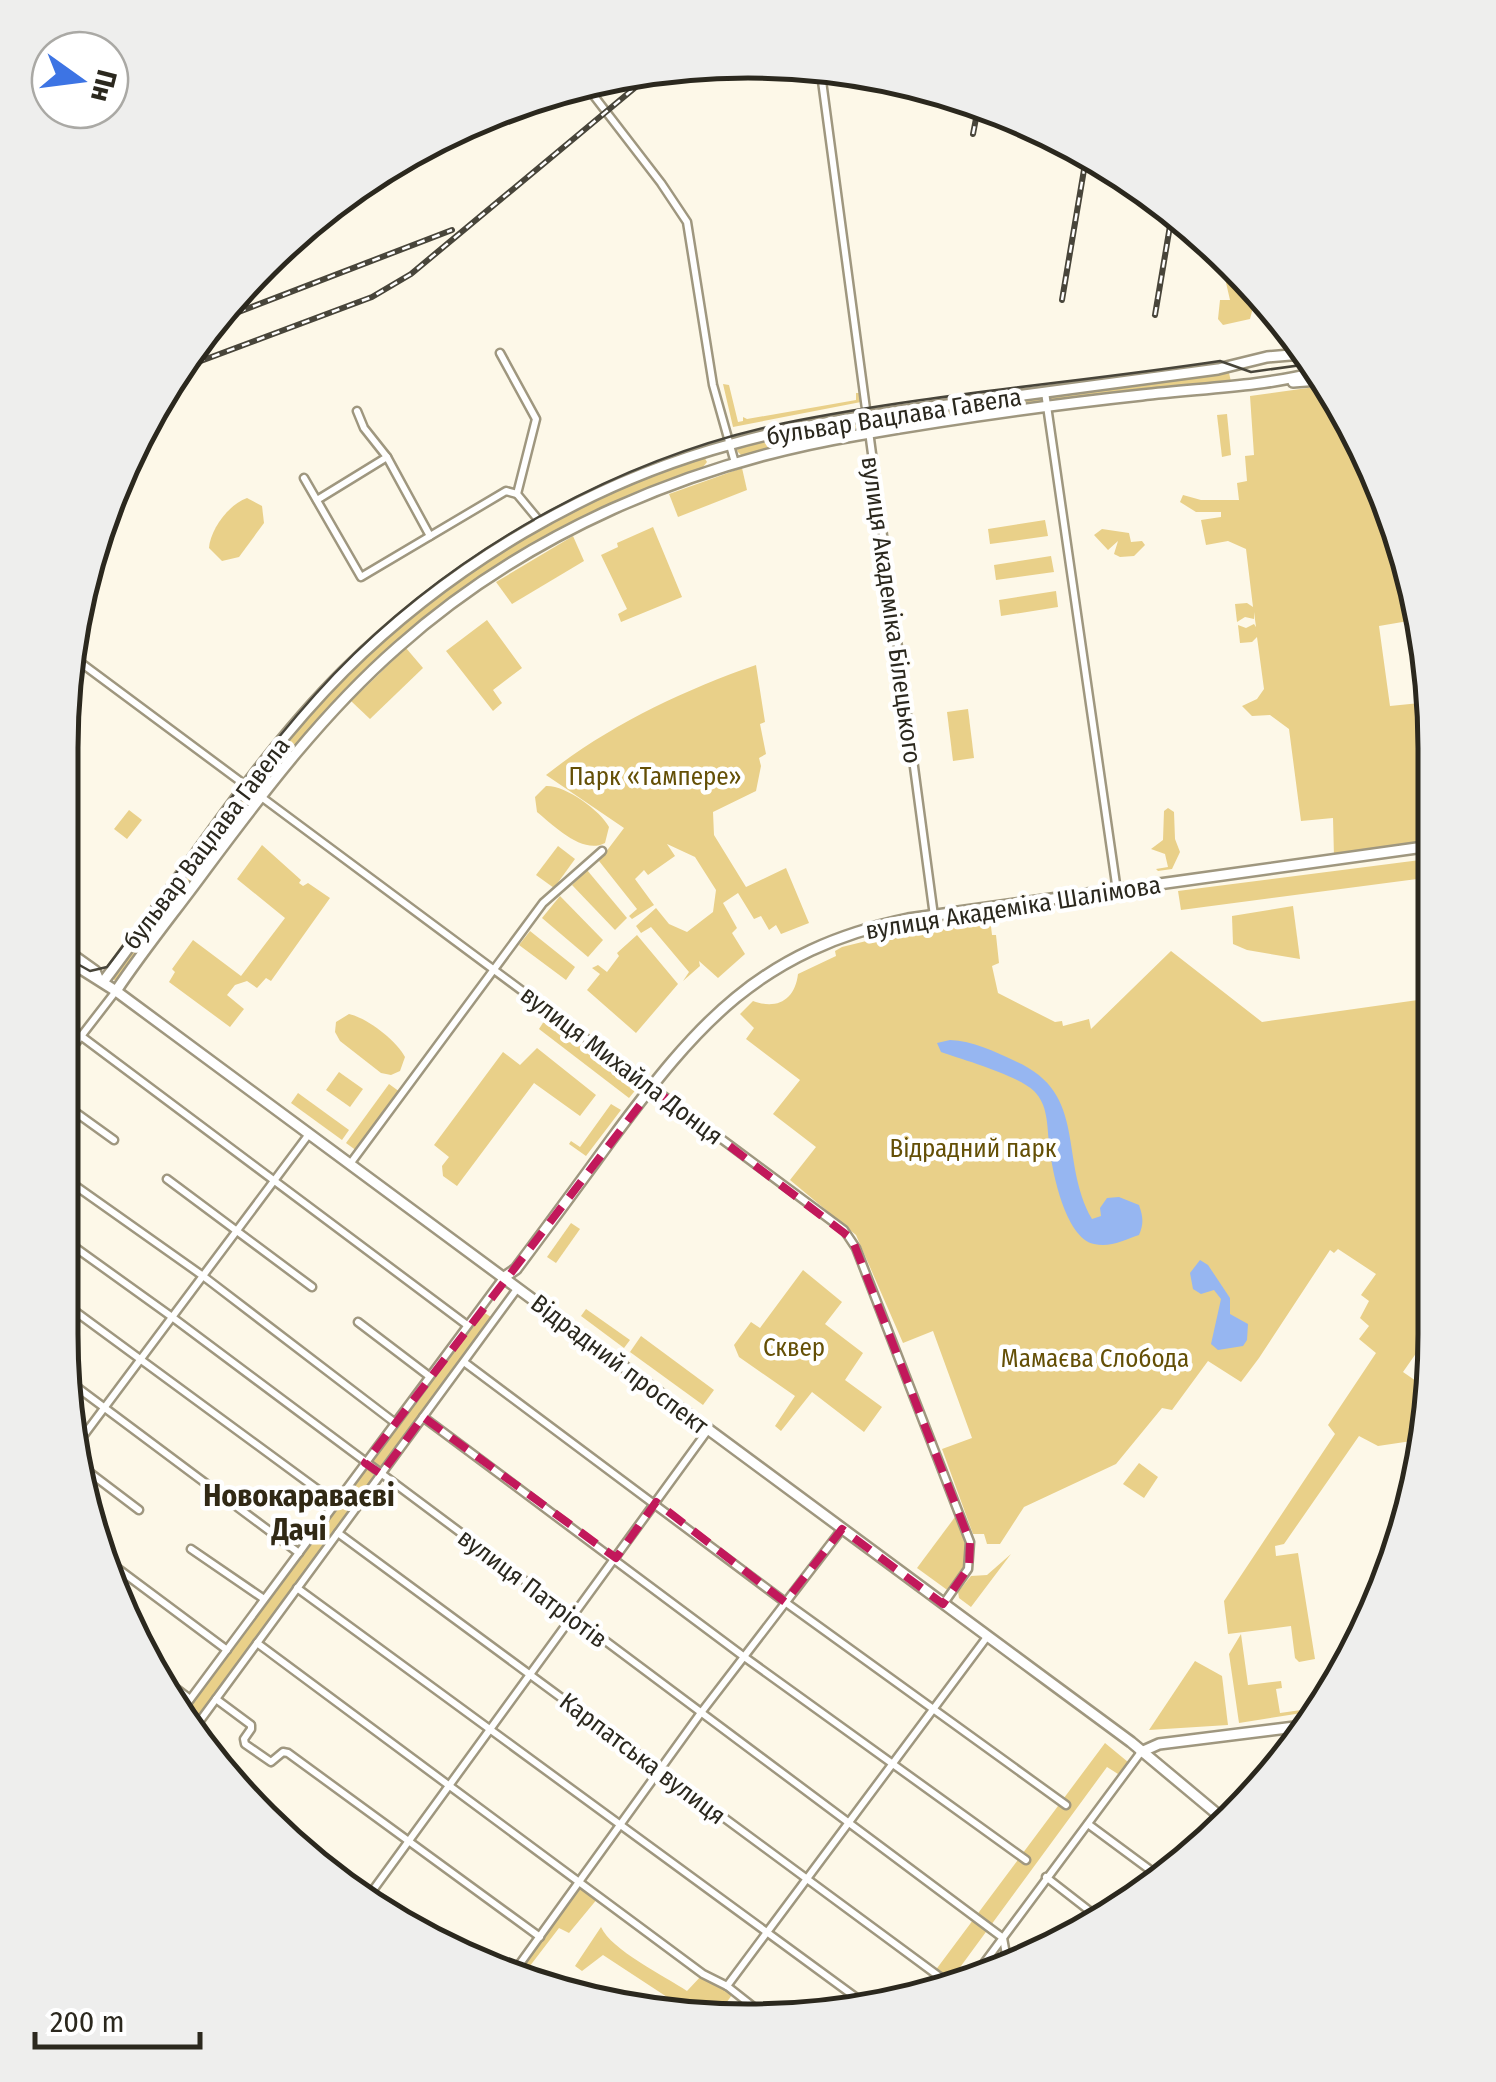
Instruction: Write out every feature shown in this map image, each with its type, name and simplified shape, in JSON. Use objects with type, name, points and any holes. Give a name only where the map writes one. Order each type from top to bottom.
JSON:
[{"type":"main road","name":"бульвар Вацлава Гавела","points":[[100,980],[284,738],[343,672],[440,589],[541,523],[636,478],[728,444],[802,426],[1234,365],[1290,353]]},
{"type":"main road","points":[[1234,365],[1230,376],[1242,386]]},
{"type":"main road","name":"бульвар Вацлава Гавела","points":[[116,991],[298,748],[397,647],[485,579],[582,523],[645,494],[780,450],[1138,395],[1280,382],[1306,375]]},
{"type":"main road","points":[[1280,382],[1309,380]]},
{"type":"main road","name":"вулиця Академіка Шалімова","points":[[502,1278],[516,1269],[652,1087],[705,1023],[737,995],[784,964],[850,934],[934,916],[1418,850]]},
{"type":"main road","name":"Відрадний проспект","points":[[78,959],[100,980]]},
{"type":"main road","name":"Відрадний проспект","points":[[78,968],[116,991],[988,1637],[1216,1813]]},
{"type":"main road","name":"вулиця Академіка Шалімова","points":[[518,1288],[518,1272],[652,1087]]},
{"type":"main road","points":[[1141,1752],[1159,1744],[1291,1728]]},
{"type":"street","name":"вулиця Академіка Білецького","points":[[822,82],[934,916]]},
{"type":"street","points":[[594,95],[662,183],[687,222],[713,385],[735,464]]},
{"type":"street","points":[[500,353],[536,418],[516,494]]},
{"type":"street","points":[[1046,392],[1117,891]]},
{"type":"street","points":[[357,412],[364,428],[387,456],[430,536]]},
{"type":"street","points":[[316,500],[387,456]]},
{"type":"street","points":[[304,478],[361,576],[506,492],[516,494],[541,523]]},
{"type":"street","name":"вулиця Михайла Донця","points":[[83,665],[852,1239],[970,1542],[968,1569],[943,1604]]},
{"type":"street","points":[[350,1164],[543,904],[602,851]]},
{"type":"street","points":[[78,1040],[116,991]]},
{"type":"street","points":[[81,1036],[467,1326]]},
{"type":"street","points":[[78,1114],[114,1140]]},
{"type":"street","points":[[85,1434],[309,1134]]},
{"type":"street","points":[[167,1179],[312,1287]]},
{"type":"street","points":[[78,1187],[203,1276],[395,1423]]},
{"type":"street","name":"вулиця Патріотів","points":[[78,1249],[1003,1938]]},
{"type":"street","points":[[187,1703],[502,1278]]},
{"type":"street","points":[[200,1721],[518,1288]]},
{"type":"street","points":[[78,1314],[336,1503]]},
{"type":"street","points":[[358,1322],[430,1376]]},
{"type":"street","points":[[464,1362],[1066,1806]]},
{"type":"street","points":[[80,1390],[299,1552]]},
{"type":"street","points":[[423,1417],[743,1656],[1026,1860]]},
{"type":"street","points":[[373,1890],[708,1430]]},
{"type":"street","points":[[92,1474],[139,1510]]},
{"type":"street","points":[[520,1964],[700,1714],[842,1529]]},
{"type":"street","name":"Карпатська вулиця","points":[[338,1534],[532,1673],[939,1977]]},
{"type":"street","points":[[192,1549],[264,1599]]},
{"type":"street","points":[[122,1572],[226,1650]]},
{"type":"street","points":[[297,1588],[856,1996]]},
{"type":"street","points":[[726,1986],[988,1637]]},
{"type":"street","points":[[257,1643],[703,1974],[749,2004]]},
{"type":"street","points":[[181,1692],[190,1699]]},
{"type":"street","points":[[216,1699],[250,1725],[245,1744],[271,1762],[282,1752],[288,1753],[540,1937]]},
{"type":"street","points":[[986,1960],[1141,1752]]},
{"type":"street","points":[[1088,1824],[1151,1870]]},
{"type":"street","points":[[1046,1876],[1090,1911]]},
{"type":"street","points":[[1003,1938],[1006,1953]]},
{"type":"highlighted area","points":[[653,1088],[852,1239],[970,1542],[969,1567],[943,1604],[842,1529],[785,1602],[656,1502],[616,1558],[423,1417],[381,1474],[365,1463]]},
{"type":"green space","points":[[1225,277],[1253,307],[1250,319],[1223,325],[1218,319],[1220,300],[1230,300]]},
{"type":"green space","points":[[1228,368],[1231,382],[877,428],[875,418]]},
{"type":"green space","points":[[723,384],[729,385],[738,422],[743,417],[856,400],[856,393],[860,393],[861,402],[733,427]]},
{"type":"green space","points":[[1313,387],[1349,451],[1383,532],[1407,621],[1379,626],[1390,706],[1417,703],[1418,843],[1334,857],[1333,818],[1301,821],[1289,729],[1270,715],[1252,716],[1242,706],[1257,699],[1264,689],[1257,637],[1252,642],[1240,643],[1238,625],[1256,627],[1254,612],[1254,619],[1245,617],[1237,622],[1235,604],[1253,607],[1246,549],[1228,541],[1206,545],[1201,520],[1221,517],[1221,512],[1196,512],[1180,502],[1183,495],[1201,500],[1239,500],[1237,483],[1247,481],[1245,456],[1254,455],[1250,396]]},
{"type":"green space","points":[[1227,414],[1231,455],[1222,457],[1217,415]]},
{"type":"green space","points":[[859,419],[860,431],[806,439],[742,456],[737,451],[739,444]]},
{"type":"green space","points":[[703,455],[707,462],[703,467],[579,521],[465,589],[376,662],[261,791],[253,786],[278,749],[352,671],[442,593],[540,529],[646,477]]},
{"type":"green space","points":[[742,468],[747,490],[678,517],[669,494]]},
{"type":"green space","points":[[247,498],[262,506],[264,523],[239,557],[222,561],[209,548],[213,533],[227,512]]},
{"type":"green space","points":[[1045,520],[1048,536],[990,544],[988,529]]},
{"type":"green space","points":[[653,527],[682,597],[621,622],[618,614],[627,609],[601,555]]},
{"type":"green space","points":[[1102,529],[1129,533],[1131,542],[1142,541],[1145,545],[1134,556],[1120,557],[1114,554],[1118,541],[1108,550],[1094,535]]},
{"type":"green space","points":[[573,536],[584,561],[512,604],[496,582]]},
{"type":"green space","points":[[1051,556],[1054,572],[996,580],[994,565]]},
{"type":"green space","points":[[1056,591],[1058,607],[1001,616],[999,600]]},
{"type":"green space","points":[[487,620],[522,668],[493,690],[502,703],[493,711],[446,651]]},
{"type":"green space","points":[[406,648],[423,668],[370,719],[351,701]]},
{"type":"green space","name":"Парк «Тампере»","points":[[756,665],[766,754],[759,758],[756,791],[713,812],[714,835],[746,887],[786,868],[809,923],[781,934],[776,925],[769,930],[761,916],[754,919],[738,893],[723,903],[737,928],[732,933],[745,954],[718,978],[699,961],[700,966],[683,981],[689,972],[651,927],[641,933],[636,926],[656,908],[669,924],[687,932],[713,912],[716,890],[695,857],[667,844],[675,856],[648,875],[644,870],[635,879],[654,905],[632,919],[629,916],[637,909],[599,861],[624,828],[546,775],[646,711]]},
{"type":"green space","points":[[968,709],[974,758],[953,761],[947,712]]},
{"type":"green space","points":[[546,786],[572,794],[598,813],[609,827],[605,843],[596,846],[578,842],[537,812],[535,797]]},
{"type":"green space","points":[[248,793],[253,802],[117,982],[114,980],[112,974]]},
{"type":"green space","points":[[1168,808],[1174,812],[1175,839],[1180,852],[1172,869],[1158,871],[1168,867],[1165,854],[1151,849],[1163,840],[1164,811]]},
{"type":"green space","points":[[129,810],[142,820],[127,839],[114,829]]},
{"type":"green space","points":[[262,845],[301,880],[299,883],[308,883],[330,898],[271,981],[266,978],[257,988],[247,981],[235,985],[227,995],[244,1009],[230,1027],[169,982],[175,972],[172,969],[193,940],[241,976],[285,918],[237,879]]},
{"type":"green space","points":[[558,846],[575,859],[554,888],[536,875]]},
{"type":"green space","points":[[1418,860],[1417,879],[1181,910],[1178,891]]},
{"type":"green space","points":[[587,870],[627,918],[615,930],[572,885]]},
{"type":"green space","points":[[560,896],[603,940],[588,957],[542,918]]},
{"type":"green space","points":[[1293,906],[1300,959],[1233,944],[1232,916]]},
{"type":"green space","points":[[990,918],[999,963],[992,966],[998,993],[1055,1022],[1062,1021],[1063,1026],[1089,1019],[1091,1029],[1171,951],[1262,1022],[1418,1000],[1418,1352],[1403,1372],[1417,1381],[1413,1422],[1410,1441],[1378,1446],[1359,1436],[1284,1544],[1275,1546],[1276,1556],[1298,1553],[1315,1659],[1299,1662],[1295,1658],[1291,1626],[1228,1634],[1224,1601],[1335,1434],[1328,1425],[1376,1353],[1359,1339],[1369,1326],[1360,1318],[1369,1301],[1361,1295],[1376,1274],[1338,1249],[1334,1253],[1330,1250],[1241,1382],[1208,1361],[1172,1410],[1162,1408],[1116,1464],[1024,1507],[1000,1544],[987,1544],[984,1534],[973,1534],[942,1449],[972,1438],[933,1331],[903,1343],[856,1235],[790,1180],[816,1147],[773,1114],[800,1080],[746,1039],[754,1028],[740,1014],[753,1001],[783,1001],[793,990],[798,974],[836,956],[835,951],[842,947],[919,928]]},
{"type":"green space","points":[[530,931],[575,967],[566,980],[519,945]]},
{"type":"green space","points":[[637,935],[678,984],[636,1033],[587,990],[600,974],[592,968],[598,965],[607,972],[619,956],[617,953]]},
{"type":"green space","points":[[349,1014],[372,1025],[395,1044],[405,1057],[400,1071],[391,1075],[381,1073],[340,1041],[335,1032],[336,1022]]},
{"type":"green space","points":[[546,1018],[638,1087],[629,1098],[539,1029]]},
{"type":"green space","points":[[537,1048],[596,1095],[580,1116],[534,1083],[457,1186],[443,1176],[442,1166],[449,1157],[434,1145],[503,1052],[520,1065]]},
{"type":"green space","points":[[339,1072],[363,1089],[350,1107],[326,1090]]},
{"type":"green space","points":[[389,1084],[400,1092],[357,1151],[346,1143]]},
{"type":"green space","points":[[298,1093],[349,1130],[342,1140],[291,1103]]},
{"type":"green space","points":[[611,1104],[621,1110],[586,1156],[569,1144],[571,1141],[580,1147]]},
{"type":"green space","points":[[571,1223],[580,1229],[556,1263],[547,1257]]},
{"type":"green space","name":"Сквер","points":[[803,1270],[842,1302],[825,1324],[863,1353],[845,1380],[882,1407],[864,1432],[812,1392],[781,1431],[775,1426],[795,1396],[739,1357],[734,1345],[751,1322],[760,1328]]},
{"type":"green space","points":[[586,1309],[630,1340],[624,1348],[581,1316]]},
{"type":"green space","points":[[480,1310],[491,1317],[385,1465],[377,1467],[372,1459]]},
{"type":"green space","points":[[641,1336],[714,1390],[703,1405],[630,1352]]},
{"type":"green space","points":[[1139,1463],[1158,1477],[1144,1498],[1123,1484]]},
{"type":"green space","points":[[363,1470],[372,1470],[375,1479],[198,1718],[189,1705]]},
{"type":"green space","points":[[958,1513],[967,1554],[950,1592],[917,1568]]},
{"type":"green space","points":[[1011,1554],[971,1607],[959,1598],[958,1592],[971,1576],[987,1575]]},
{"type":"green space","points":[[1241,1634],[1248,1685],[1281,1681],[1282,1688],[1276,1689],[1280,1713],[1304,1710],[1301,1713],[1239,1723],[1229,1654]]},
{"type":"green space","points":[[1195,1661],[1222,1676],[1228,1725],[1149,1730]]},
{"type":"green space","points":[[1105,1743],[1128,1762],[1118,1774],[1107,1767],[957,1971],[928,1980]]},
{"type":"green space","points":[[580,1886],[598,1898],[569,1933],[559,1928],[529,1968],[521,1965]]},
{"type":"green space","points":[[601,1927],[616,1945],[687,1991],[703,1974],[734,1992],[726,2003],[672,2000],[603,1955],[582,1971],[575,1966]]},
{"type":"water","points":[[950,1040],[991,1050],[1038,1075],[1063,1109],[1076,1174],[1092,1219],[1101,1216],[1100,1208],[1107,1198],[1119,1197],[1139,1205],[1139,1235],[1106,1245],[1084,1239],[1061,1200],[1046,1115],[1039,1097],[1016,1079],[941,1052],[937,1043]]},
{"type":"water","points":[[1200,1260],[1208,1265],[1230,1298],[1230,1314],[1248,1324],[1243,1346],[1218,1350],[1211,1344],[1221,1299],[1214,1290],[1201,1294],[1193,1289],[1190,1273]]},
{"type":"tram line","points":[[78,964],[90,971],[107,967],[273,744],[334,674],[380,629],[485,550],[600,485],[723,439],[839,413],[1220,361],[1251,372],[1299,365]]},
{"type":"railway","points":[[200,361],[372,297],[411,274],[636,87]]},
{"type":"railway","points":[[973,134],[976,118]]},
{"type":"railway","points":[[1062,300],[1084,168]]},
{"type":"railway","points":[[1155,315],[1170,227]]},
{"type":"railway","points":[[239,312],[452,230]]},
{"type":"district","name":"Новокараваєві Дачі","points":[[299,1513]]},
{"type":"park label","name":"Відрадний парк","points":[[973,1148]]},
{"type":"park label","name":"Мамаєва Слобода","points":[[1095,1358]]}]
